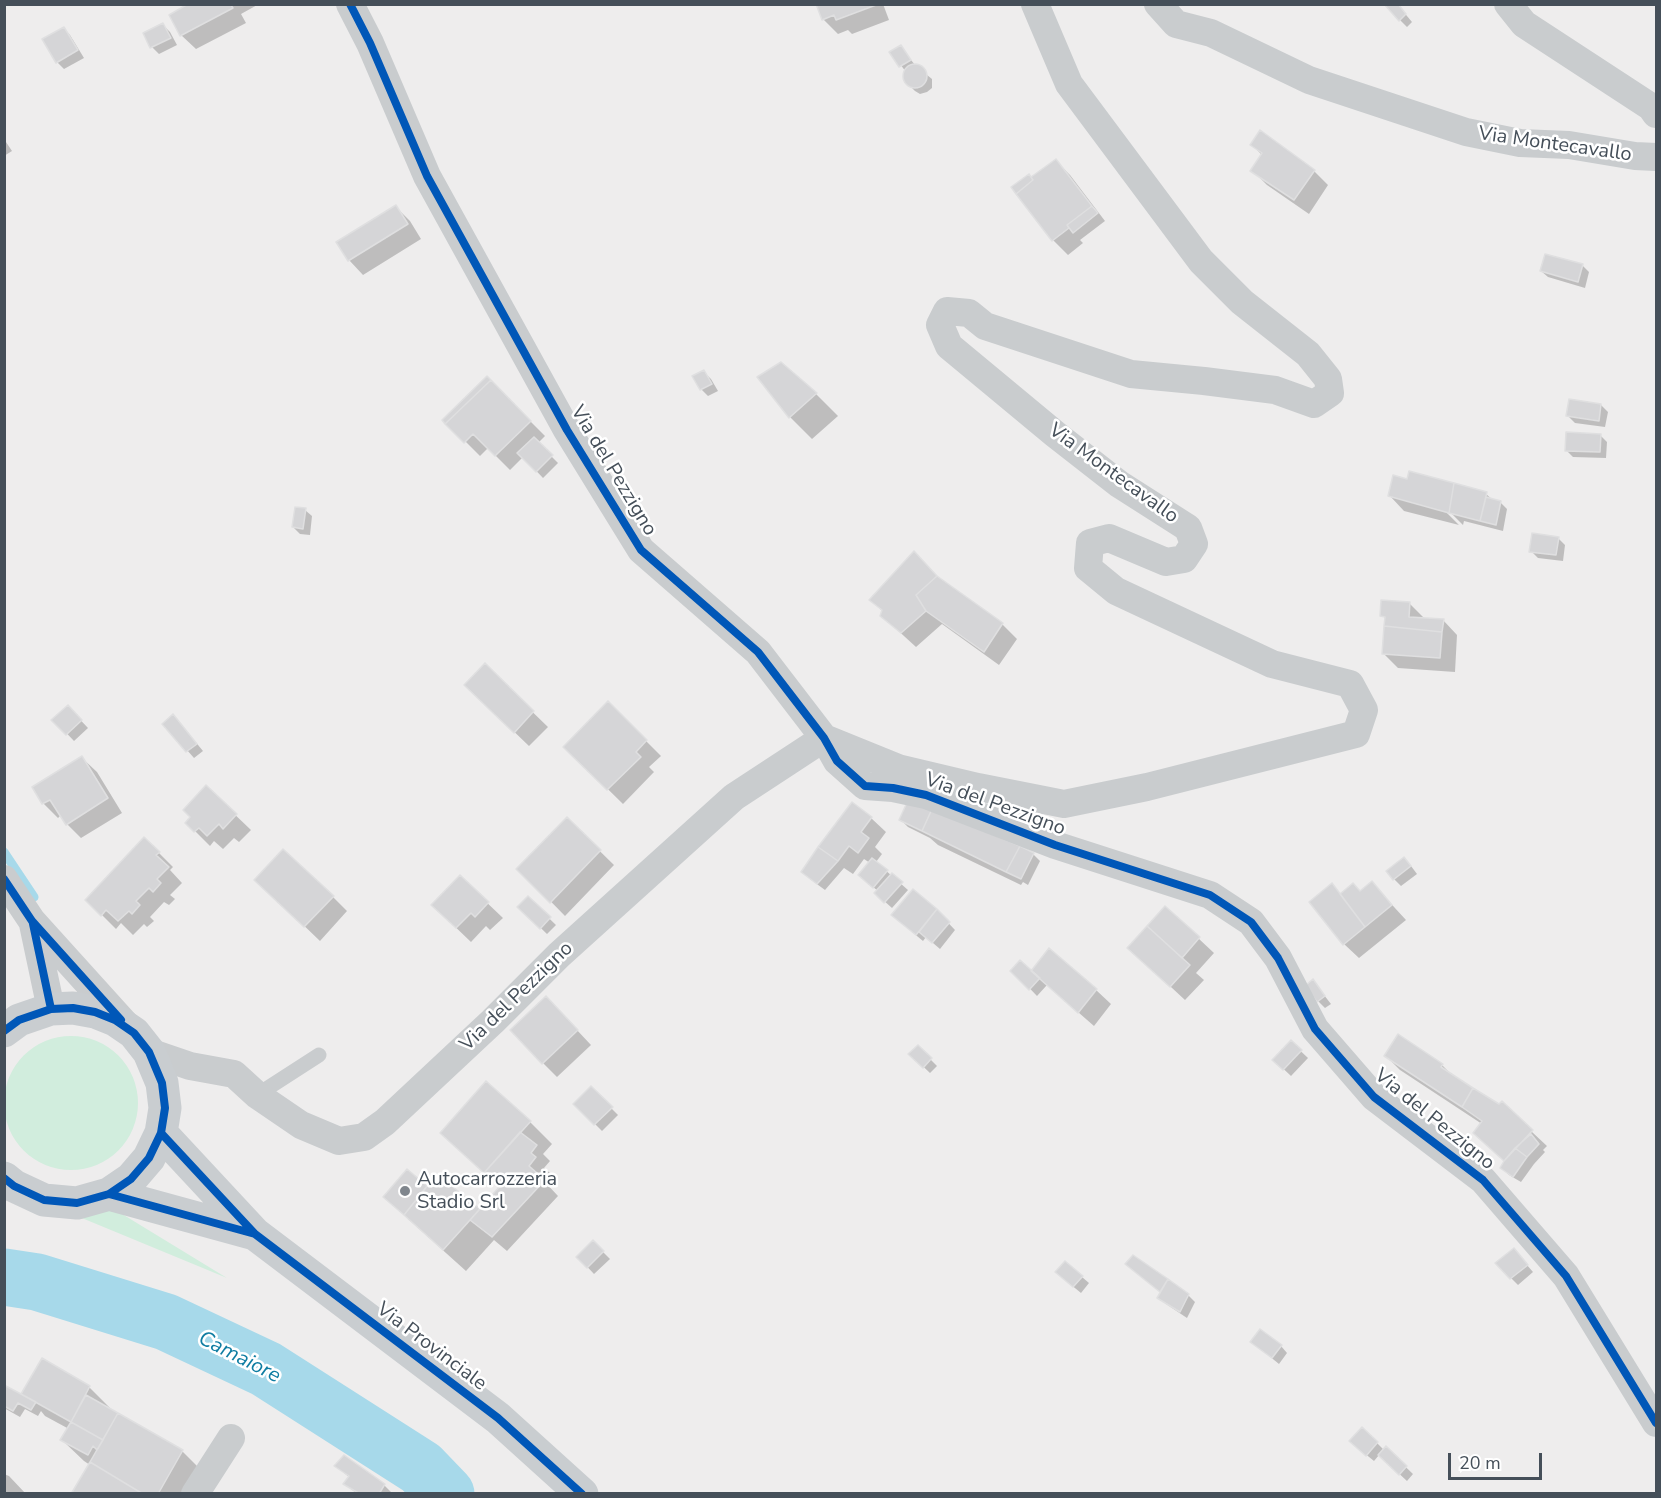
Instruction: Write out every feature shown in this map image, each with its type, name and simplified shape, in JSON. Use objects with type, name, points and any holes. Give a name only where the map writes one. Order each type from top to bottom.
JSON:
[{"type":"main road","points":[[4,1178],[14,1186],[44,1200],[76,1203],[109,1194],[131,1179],[149,1158],[161,1133],[165,1108],[162,1083],[142,1043],[115,1020],[95,1012],[73,1008],[51,1009],[9,1022]]},
{"type":"main road","name":"Via Provinciale","points":[[161,1133],[255,1234],[498,1418],[582,1494]]},
{"type":"main road","name":"Via Provinciale","points":[[109,1194],[255,1234]]},
{"type":"street","name":"Via del Pezzigno","points":[[350,4],[370,43],[427,176],[567,430],[641,550],[758,652],[824,738],[837,761],[865,786],[893,788],[926,795],[1055,845],[1210,895],[1251,922],[1278,958],[1315,1029],[1374,1097],[1483,1180],[1566,1276],[1656,1423]]},
{"type":"street","name":"Via Montecavallo","points":[[824,738],[898,768],[1064,804],[1147,787],[1356,734],[1364,710],[1350,684],[1272,664],[1116,591],[1088,568],[1090,543],[1109,538],[1166,562],[1184,559],[1194,544],[1188,528],[1119,484],[949,346],[940,326],[947,311],[969,313],[986,326],[1131,375],[1275,390],[1314,404],[1330,393],[1328,379],[1308,354],[1242,302],[1201,261],[1070,84],[1035,4]]},
{"type":"street","name":"Via Montecavallo","points":[[1158,4],[1176,24],[1211,33],[1309,80],[1466,132],[1521,143],[1569,145],[1656,158]]},
{"type":"street","points":[[1508,4],[1524,24],[1651,107],[1656,114]]},
{"type":"street","name":"Via del Pezzigno","points":[[142,1043],[189,1066],[234,1074],[257,1095],[301,1125],[339,1142],[364,1137],[402,1106],[494,1021],[559,956],[734,796],[824,738]]},
{"type":"street","points":[[4,879],[32,921],[142,1043]]},
{"type":"street","points":[[32,921],[51,1009]]},
{"type":"street","points":[[162,1083],[189,1066]]},
{"type":"street","points":[[195,1494],[231,1438]]},
{"type":"lane","points":[[257,1095],[319,1055]]},
{"type":"green space","points":[[71,1036],[97,1041],[118,1056],[133,1077],[138,1103],[133,1129],[118,1150],[97,1165],[71,1170],[45,1165],[24,1150],[9,1129],[4,1103],[9,1077],[24,1056],[45,1041]]},
{"type":"green space","points":[[109,1206],[227,1278],[77,1216]]},
{"type":"building","points":[[188,4],[230,4],[233,8],[180,36],[169,15]]},
{"type":"building","points":[[816,4],[876,5],[836,20],[834,15],[822,20]]},
{"type":"building","points":[[1384,4],[1398,4],[1406,14],[1399,21]]},
{"type":"building","points":[[163,23],[171,38],[150,48],[143,33]]},
{"type":"building","points":[[64,27],[78,50],[56,63],[42,39]]},
{"type":"building","points":[[901,45],[911,60],[899,67],[889,52]]},
{"type":"building","points":[[915,64],[923,68],[927,76],[923,84],[915,88],[907,84],[903,76],[907,68]]},
{"type":"building","points":[[1260,130],[1315,170],[1294,200],[1250,171],[1262,153],[1250,145]]},
{"type":"building","points":[[1056,159],[1092,206],[1067,225],[1069,228],[1052,241],[1016,194],[1033,180],[1031,177]]},
{"type":"building","points":[[1029,174],[1033,180],[1016,194],[1011,187]]},
{"type":"building","points":[[396,205],[408,224],[348,261],[336,242]]},
{"type":"building","points":[[1092,206],[1098,213],[1073,233],[1067,225]]},
{"type":"building","points":[[1545,254],[1583,264],[1578,282],[1540,271]]},
{"type":"building","points":[[781,362],[817,393],[789,418],[757,377]]},
{"type":"building","points":[[704,370],[712,384],[700,390],[692,376]]},
{"type":"building","points":[[487,376],[491,380],[445,424],[442,420]]},
{"type":"building","points":[[491,380],[531,421],[495,456],[473,434],[464,443],[445,424]]},
{"type":"building","points":[[1569,399],[1601,404],[1599,421],[1566,416]]},
{"type":"building","points":[[1566,432],[1601,434],[1600,452],[1565,451]]},
{"type":"building","points":[[534,437],[553,455],[536,472],[517,453]]},
{"type":"building","points":[[1409,471],[1454,483],[1449,513],[1388,496],[1393,475],[1407,479]]},
{"type":"building","points":[[1454,483],[1487,492],[1480,521],[1449,513]]},
{"type":"building","points":[[1486,497],[1501,501],[1496,525],[1480,521]]},
{"type":"building","points":[[295,507],[306,508],[303,529],[292,527]]},
{"type":"building","points":[[1532,533],[1559,537],[1556,555],[1529,552]]},
{"type":"building","points":[[914,551],[937,576],[916,595],[926,611],[901,633],[880,616],[882,610],[869,600]]},
{"type":"building","points":[[937,576],[1003,623],[984,652],[926,611],[916,595]]},
{"type":"building","points":[[1381,600],[1410,602],[1409,617],[1444,619],[1442,632],[1384,626],[1385,617],[1380,616]]},
{"type":"building","points":[[1384,626],[1442,632],[1440,658],[1382,654]]},
{"type":"building","points":[[485,663],[534,711],[514,733],[464,685]]},
{"type":"building","points":[[608,701],[647,740],[636,752],[641,757],[607,790],[563,747]]},
{"type":"building","points":[[68,705],[82,720],[66,735],[51,720]]},
{"type":"building","points":[[173,714],[197,744],[186,752],[162,724]]},
{"type":"building","points":[[82,756],[108,798],[66,825],[50,800],[42,804],[32,787]]},
{"type":"building","points":[[206,785],[237,814],[223,829],[219,824],[207,836],[199,828],[194,832],[185,823],[190,817],[183,810]]},
{"type":"building","points":[[909,798],[932,809],[922,831],[899,820]]},
{"type":"building","points":[[852,802],[872,817],[861,832],[869,838],[858,853],[849,846],[838,861],[818,847]]},
{"type":"building","points":[[932,809],[1020,846],[1006,872],[922,831]]},
{"type":"building","points":[[567,817],[601,850],[550,903],[516,869]]},
{"type":"building","points":[[144,837],[160,852],[156,855],[169,867],[157,879],[161,883],[153,892],[149,888],[136,901],[140,905],[132,914],[129,911],[118,921],[106,910],[101,916],[85,900]]},
{"type":"building","points":[[1020,846],[1034,853],[1021,879],[1006,872]]},
{"type":"building","points":[[818,847],[838,861],[817,884],[801,872]]},
{"type":"building","points":[[283,849],[334,896],[304,927],[254,880]]},
{"type":"building","points":[[1404,857],[1411,866],[1393,880],[1386,871]]},
{"type":"building","points":[[872,858],[888,870],[873,888],[858,875]]},
{"type":"building","points":[[892,873],[903,882],[884,903],[874,893]]},
{"type":"building","points":[[460,875],[489,902],[475,917],[471,913],[456,928],[431,905]]},
{"type":"building","points":[[1372,881],[1392,905],[1365,927],[1340,894],[1353,883],[1360,891]]},
{"type":"building","points":[[1332,883],[1365,927],[1343,945],[1309,902]]},
{"type":"building","points":[[913,889],[937,909],[916,935],[891,915]]},
{"type":"building","points":[[528,896],[551,917],[540,929],[517,907]]},
{"type":"building","points":[[1165,906],[1200,937],[1182,958],[1147,926]]},
{"type":"building","points":[[937,909],[950,922],[932,943],[919,932]]},
{"type":"building","points":[[1147,926],[1190,965],[1170,987],[1127,948]]},
{"type":"building","points":[[1049,948],[1097,989],[1078,1013],[1031,971]]},
{"type":"building","points":[[1020,960],[1040,978],[1029,990],[1010,971]]},
{"type":"building","points":[[1313,979],[1325,996],[1317,1002],[1305,986]]},
{"type":"building","points":[[546,996],[578,1030],[542,1064],[510,1030]]},
{"type":"building","points":[[1398,1034],[1443,1064],[1441,1067],[1473,1088],[1462,1107],[1384,1056]]},
{"type":"building","points":[[1291,1040],[1302,1050],[1283,1070],[1272,1060]]},
{"type":"building","points":[[918,1045],[932,1058],[923,1068],[908,1054]]},
{"type":"building","points":[[486,1081],[531,1121],[484,1173],[440,1133]]},
{"type":"building","points":[[591,1086],[613,1107],[594,1125],[573,1104]]},
{"type":"building","points":[[1473,1088],[1499,1104],[1502,1101],[1533,1130],[1504,1161],[1473,1133],[1482,1121],[1462,1107]]},
{"type":"building","points":[[520,1132],[537,1145],[531,1153],[536,1157],[529,1166],[545,1180],[492,1237],[470,1220],[500,1186],[484,1173]]},
{"type":"building","points":[[1531,1134],[1539,1144],[1527,1157],[1515,1148]]},
{"type":"building","points":[[1515,1148],[1527,1157],[1513,1177],[1500,1168]]},
{"type":"building","name":"Autocarrozzeria Stadio Srl","points":[[407,1169],[427,1186],[404,1215],[383,1197]]},
{"type":"building","points":[[437,1174],[480,1209],[443,1250],[404,1215]]},
{"type":"building","points":[[593,1240],[604,1251],[587,1268],[576,1257]]},
{"type":"building","points":[[1514,1248],[1528,1265],[1510,1279],[1495,1263]]},
{"type":"building","points":[[1133,1255],[1168,1279],[1160,1292],[1125,1264]]},
{"type":"building","points":[[1065,1261],[1083,1276],[1073,1287],[1055,1272]]},
{"type":"building","points":[[1168,1279],[1189,1294],[1180,1312],[1157,1298]]},
{"type":"building","points":[[1260,1329],[1282,1345],[1272,1358],[1250,1342]]},
{"type":"building","points":[[42,1358],[90,1386],[71,1422],[21,1394]]},
{"type":"building","points":[[4,1385],[36,1402],[31,1410],[18,1403],[13,1411],[4,1406]]},
{"type":"building","points":[[86,1395],[118,1413],[103,1440],[71,1422]]},
{"type":"building","points":[[118,1413],[183,1450],[158,1494],[143,1494],[90,1462]]},
{"type":"building","points":[[71,1422],[103,1440],[97,1450],[93,1446],[88,1455],[60,1440]]},
{"type":"building","points":[[1362,1427],[1378,1442],[1366,1456],[1349,1441]]},
{"type":"building","points":[[1386,1446],[1407,1466],[1399,1475],[1378,1455]]},
{"type":"building","points":[[344,1455],[385,1484],[379,1494],[360,1494],[343,1484],[349,1476],[334,1466]]},
{"type":"building","points":[[90,1462],[143,1494],[71,1494]]},
{"type":"waterway","points":[[4,852],[34,897]]},
{"type":"waterway","name":"Camaiore","points":[[4,1277],[37,1282],[166,1322],[266,1369],[421,1468],[446,1494]]},
{"type":"cycle path","points":[[350,4],[370,43],[427,176],[567,430],[641,550],[758,652],[824,738],[837,761],[865,786],[893,788],[926,795],[1055,845],[1210,895],[1251,922],[1278,958],[1315,1029],[1374,1097],[1483,1180],[1566,1276],[1656,1423]]},
{"type":"cycle path","points":[[4,879],[32,921],[121,1020]]},
{"type":"cycle path","points":[[33,924],[51,1009]]},
{"type":"cycle path","points":[[4,1031],[19,1020],[51,1009],[73,1008],[95,1012],[115,1020],[134,1033],[149,1052],[162,1083],[165,1108],[161,1133],[149,1158],[131,1179],[109,1194],[77,1203],[44,1200],[14,1186],[4,1178]]},
{"type":"cycle path","points":[[161,1133],[255,1234],[498,1418],[582,1494]]},
{"type":"cycle path","points":[[109,1194],[255,1234]]},
{"type":"place","name":"Autocarrozzeria Stadio Srl","points":[[405,1191]]}]
